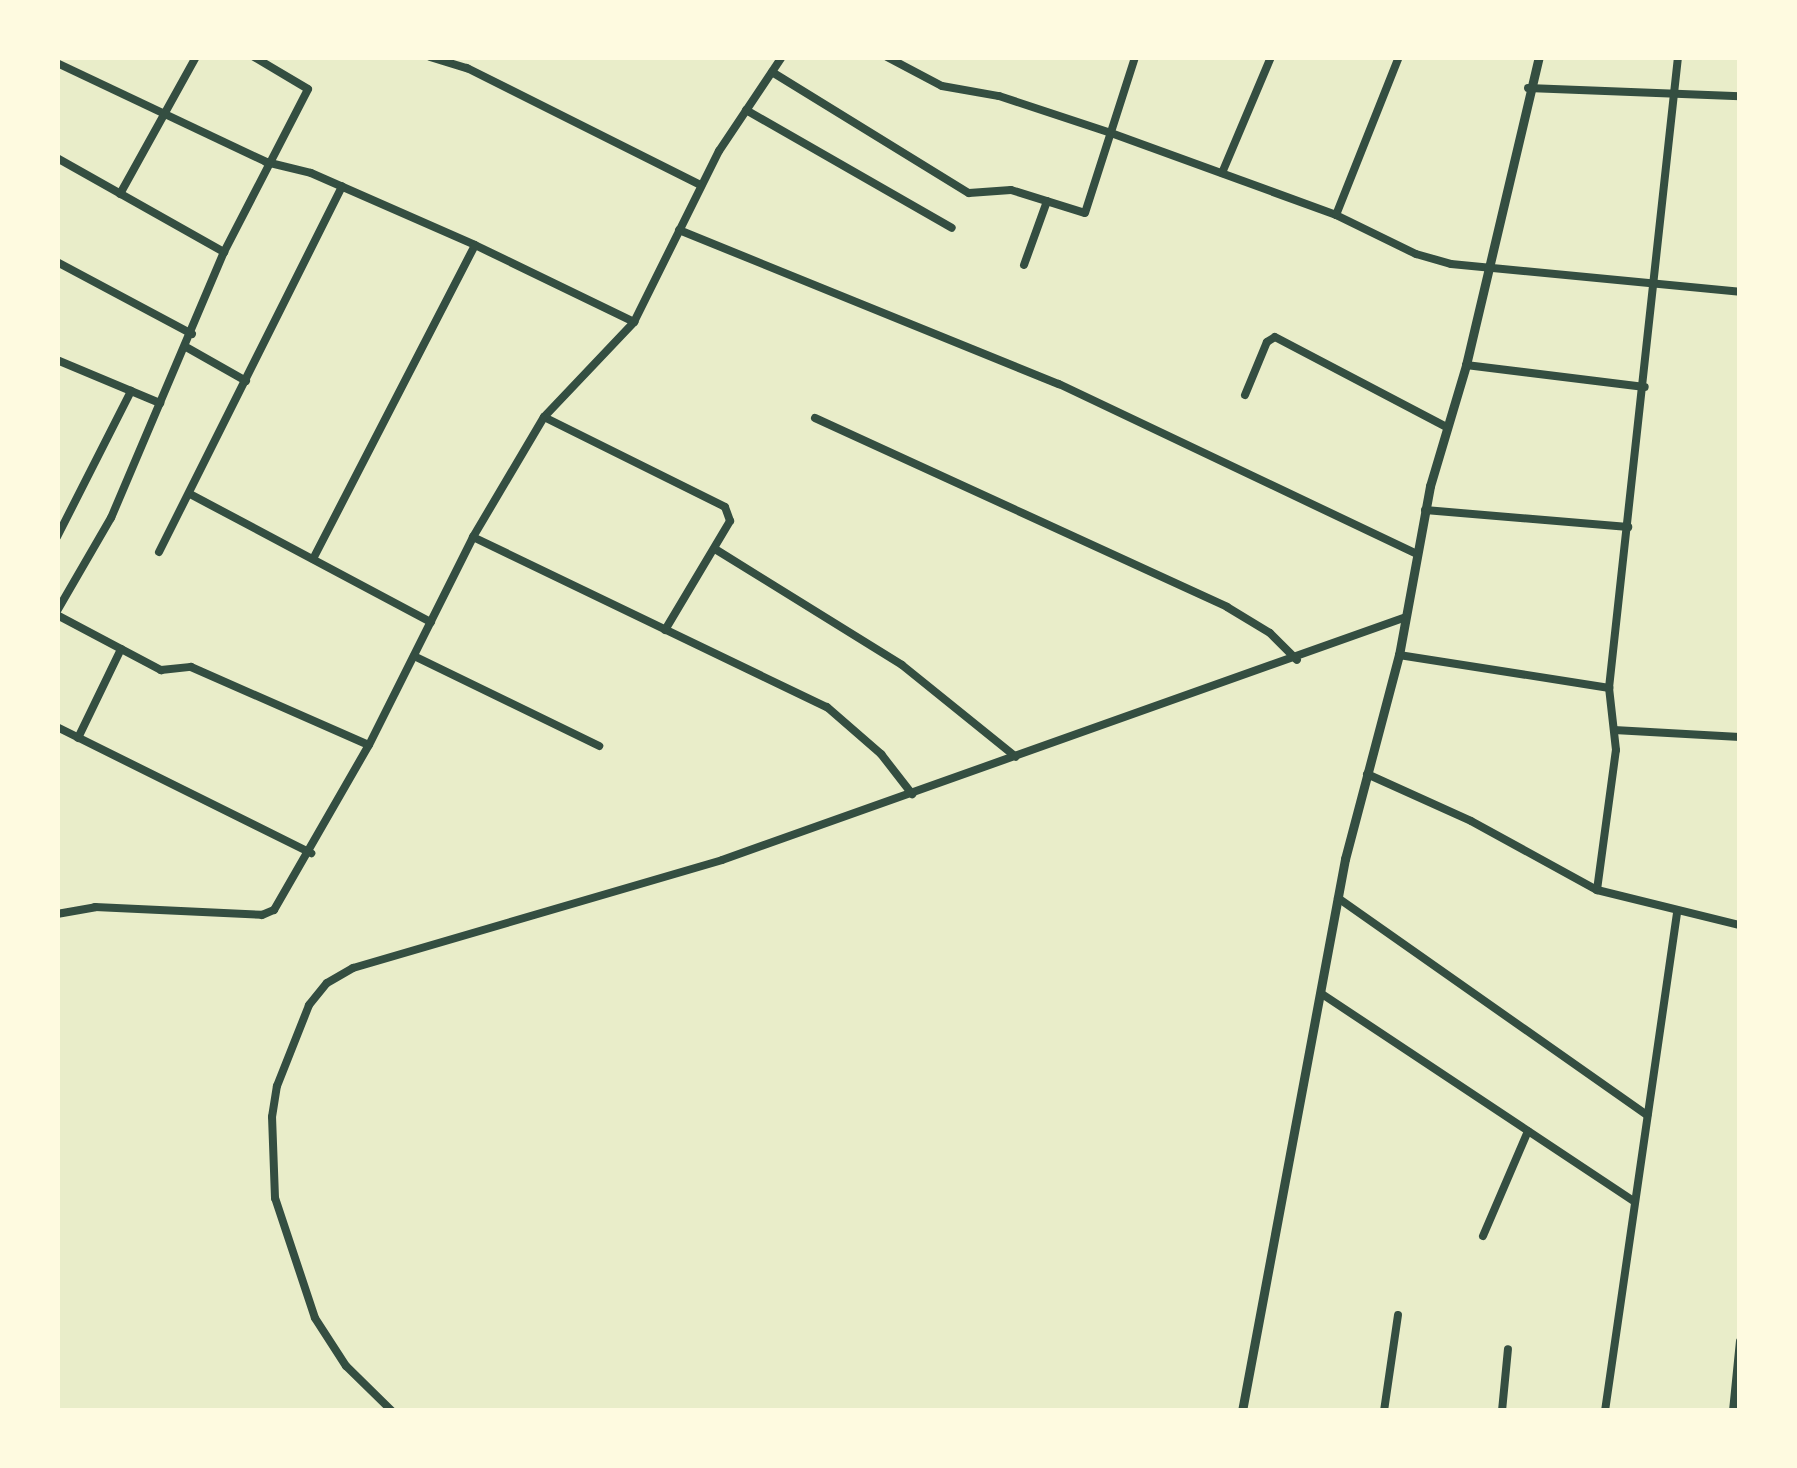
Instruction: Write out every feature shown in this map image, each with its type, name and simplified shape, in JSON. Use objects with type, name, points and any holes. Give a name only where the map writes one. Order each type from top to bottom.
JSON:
[{"type":"street","points":[[120,194],[196,57]]},
{"type":"street","points":[[254,57],[308,87],[266,162],[224,253],[111,518],[57,613],[164,671],[191,667],[369,746]]},
{"type":"street","points":[[430,57],[467,68],[701,185]]},
{"type":"street","points":[[57,914],[95,907],[269,914],[311,854],[472,537],[544,417],[634,322],[701,185],[782,57]]},
{"type":"street","points":[[887,57],[942,86],[999,96],[1336,214],[1416,254],[1485,269],[1740,292]]},
{"type":"street","points":[[772,72],[969,193],[1011,190],[1088,211],[1135,57]]},
{"type":"street","points":[[1222,173],[1271,57]]},
{"type":"street","points":[[1336,214],[1399,57]]},
{"type":"street","points":[[1242,1411],[1337,897],[1399,656],[1425,510],[1466,365],[1485,269],[1539,57]]},
{"type":"street","points":[[1597,890],[1615,730],[1609,688],[1658,284],[1678,57]]},
{"type":"street","points":[[58,60],[266,162],[342,186],[634,322]]},
{"type":"street","points":[[1528,88],[1740,96]]},
{"type":"street","points":[[746,110],[952,228]]},
{"type":"street","points":[[57,176],[61,160],[224,253]]},
{"type":"street","points":[[159,553],[342,186]]},
{"type":"street","points":[[1024,265],[1047,201]]},
{"type":"street","points":[[679,230],[1059,384],[1417,554]]},
{"type":"street","points":[[313,559],[475,245]]},
{"type":"street","points":[[57,262],[192,334]]},
{"type":"street","points":[[1245,394],[1268,342],[1275,337],[1448,428]]},
{"type":"street","points":[[186,347],[246,381]]},
{"type":"street","points":[[57,360],[160,403]]},
{"type":"street","points":[[1466,365],[1645,387]]},
{"type":"street","points":[[57,537],[130,391]]},
{"type":"street","points":[[544,417],[725,507],[730,521],[665,630]]},
{"type":"street","points":[[815,418],[1227,607],[1270,633],[1297,660]]},
{"type":"street","points":[[190,494],[431,622]]},
{"type":"street","points":[[1425,510],[1628,527]]},
{"type":"street","points":[[472,537],[826,707],[881,754],[912,794]]},
{"type":"street","points":[[715,549],[902,665],[1016,757]]},
{"type":"street","points":[[392,1411],[346,1366],[323,1332],[275,1198],[272,1118],[277,1086],[309,1005],[327,983],[353,968],[510,926],[912,794],[1297,660],[1408,616]]},
{"type":"street","points":[[78,738],[122,650]]},
{"type":"street","points":[[414,656],[599,746]]},
{"type":"street","points":[[1399,656],[1609,688]]},
{"type":"street","points":[[57,727],[311,854]]},
{"type":"street","points":[[1615,730],[1740,737]]},
{"type":"street","points":[[1367,774],[1471,821],[1597,890],[1740,925]]},
{"type":"street","points":[[1337,897],[1647,1115]]},
{"type":"street","points":[[1605,1411],[1677,913]]},
{"type":"street","points":[[1322,994],[1634,1201]]},
{"type":"street","points":[[1483,1236],[1528,1131]]},
{"type":"street","points":[[1384,1411],[1398,1315]]},
{"type":"street","points":[[1733,1411],[1740,1341]]},
{"type":"street","points":[[1502,1411],[1508,1348]]}]
